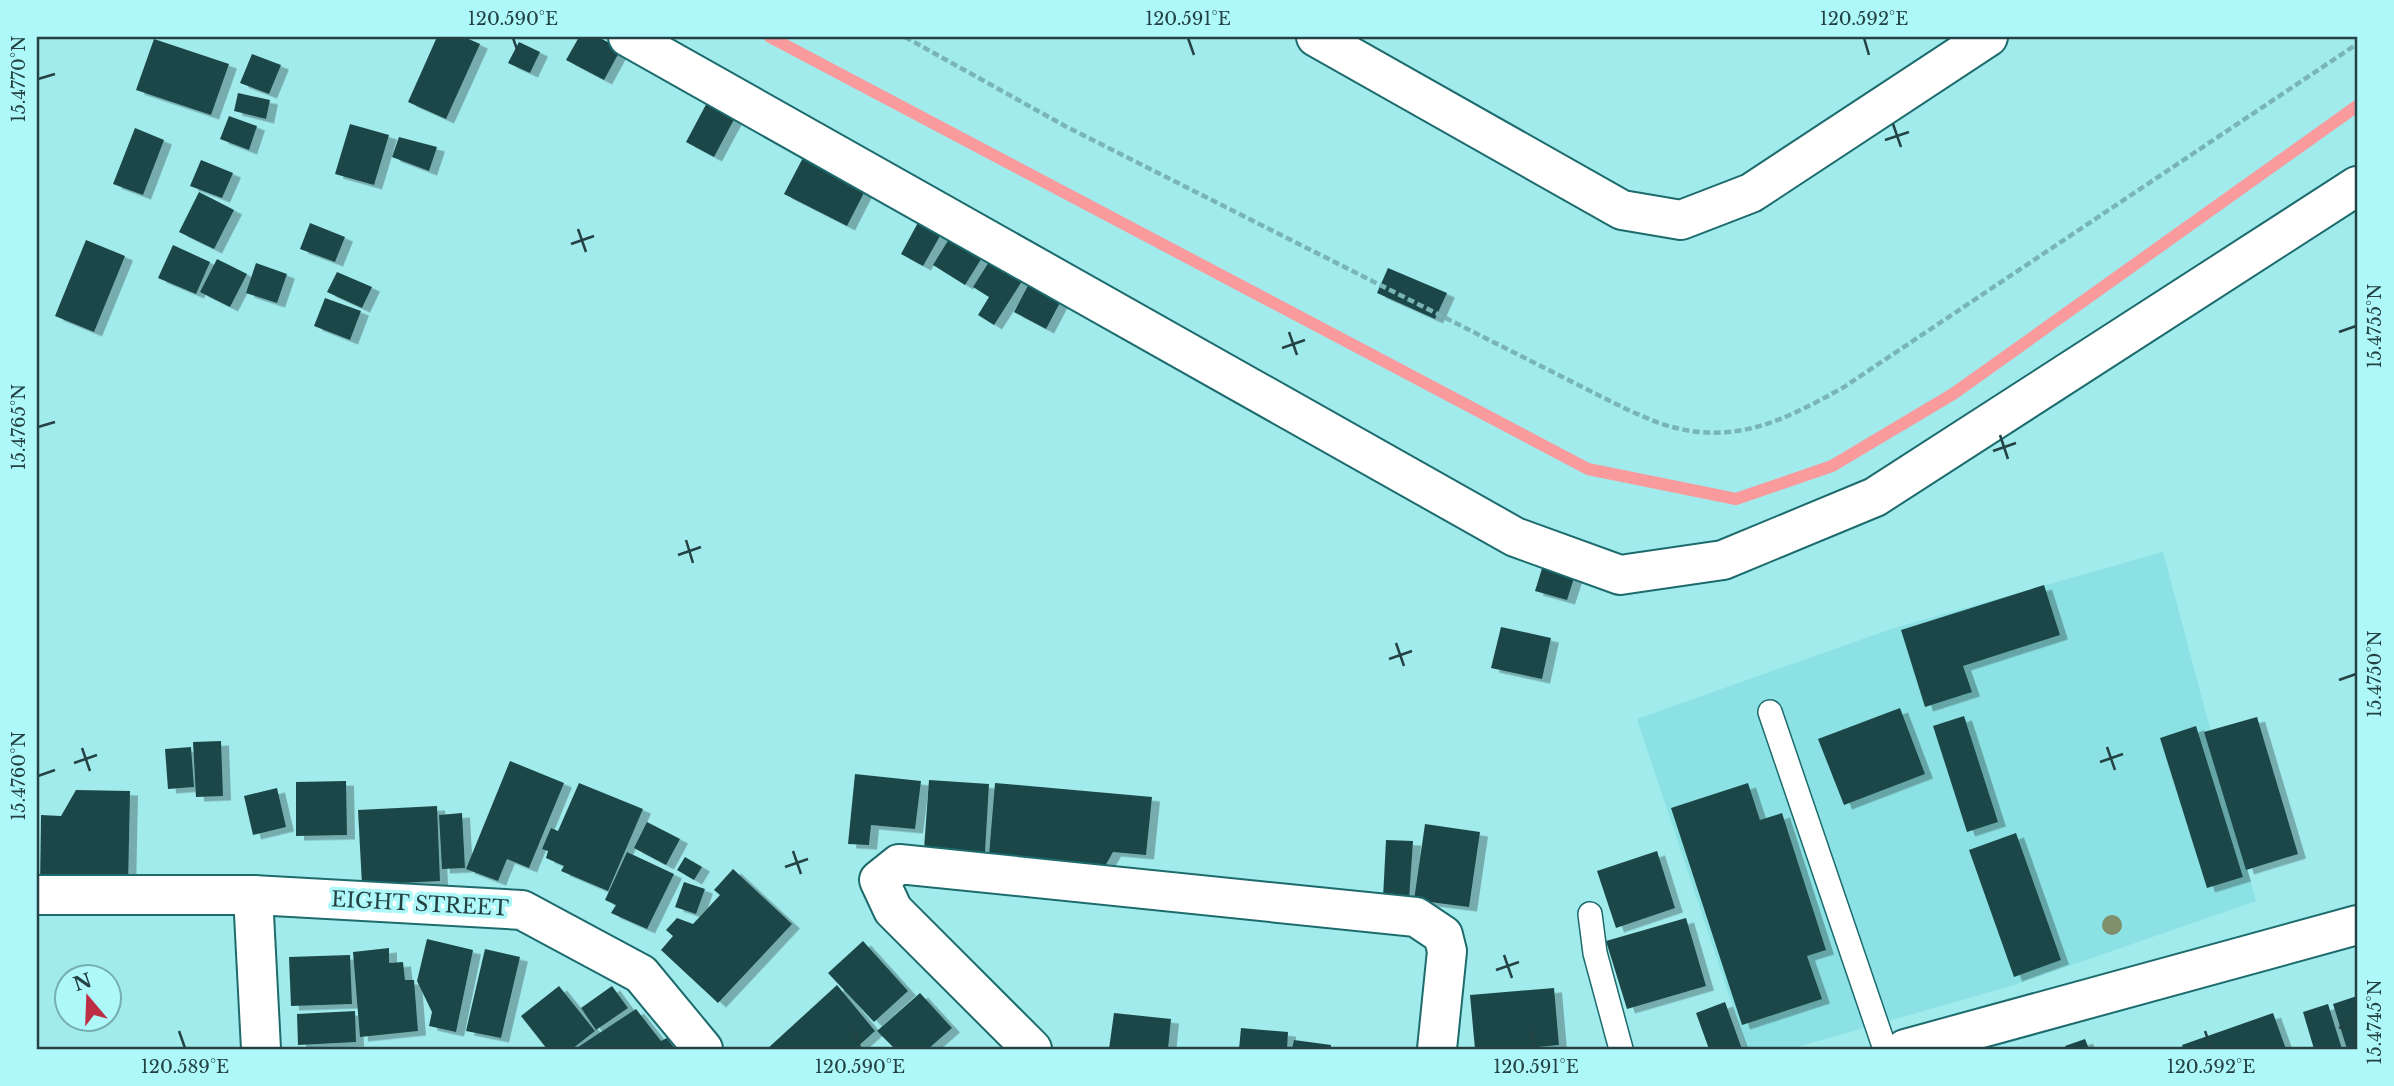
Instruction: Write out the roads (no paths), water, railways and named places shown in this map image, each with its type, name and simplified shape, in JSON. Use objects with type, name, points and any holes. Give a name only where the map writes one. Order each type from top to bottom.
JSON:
[{"type":"street","points":[[628,37],[1515,537],[1620,575],[1723,560],[1875,497],[2357,186]]},
{"type":"street","points":[[1316,37],[1622,209],[1681,220],[1751,193],[1988,37]]},
{"type":"street","points":[[1032,1049],[893,910],[879,880],[899,864],[1416,917],[1443,935],[1447,951],[1437,1049]]},
{"type":"street","name":"EIGHT STREET","points":[[37,895],[253,895],[523,910],[640,974],[703,1049]]},
{"type":"street","points":[[253,895],[261,1049]]},
{"type":"street","points":[[1905,1049],[2357,925]]},
{"type":"lane","points":[[1770,712],[1885,1049]]},
{"type":"lane","points":[[1590,914],[1595,953],[1621,1049]]},
{"type":"waterway","points":[[770,37],[1588,469],[1736,499],[1832,466],[1953,394],[2357,106]]}]
